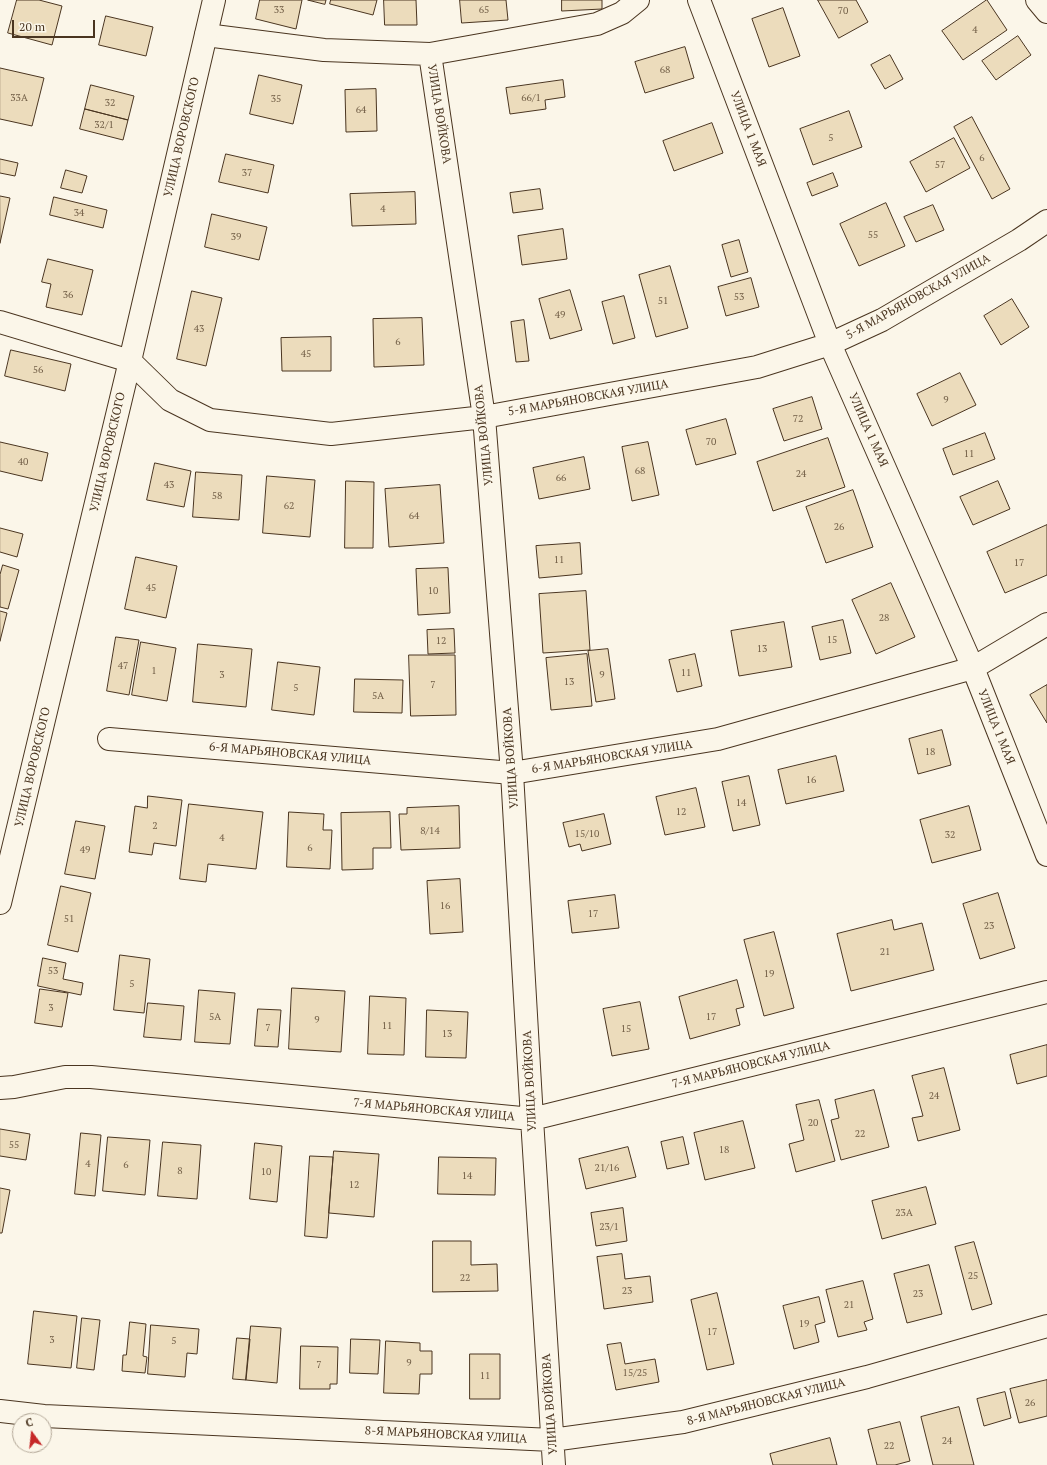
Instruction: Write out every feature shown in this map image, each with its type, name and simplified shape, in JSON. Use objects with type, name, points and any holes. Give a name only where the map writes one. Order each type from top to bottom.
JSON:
[{"type":"street","name":"УЛИЦА ВОРОВСКОГО","points":[[0,903],[130,360],[214,0]]},
{"type":"street","points":[[206,35],[324,50],[430,54],[597,24],[622,13],[638,0]]},
{"type":"street","name":"УЛИЦА 1 МАЯ","points":[[699,0],[830,344],[973,668],[1047,855]]},
{"type":"street","points":[[1037,0],[1047,12]]},
{"type":"street","name":"УЛИЦА ВОЙКОВА","points":[[430,54],[484,417],[512,773],[554,1465]]},
{"type":"street","name":"5-Я МАРЬЯНОВСКАЯ УЛИЦА","points":[[0,322],[130,360],[170,400],[210,420],[331,434],[484,417],[757,367],[830,344],[882,320],[1019,240],[1047,221]]},
{"type":"street","name":"6-Я МАРЬЯНОВСКАЯ УЛИЦА","points":[[109,739],[512,773],[718,739],[973,668],[1047,624]]},
{"type":"street","name":"7-Я МАРЬЯНОВСКАЯ УЛИЦА","points":[[0,1088],[14,1088],[65,1077],[91,1077],[532,1119],[1047,992]]},
{"type":"street","name":"8-Я МАРЬЯНОВСКАЯ УЛИЦА","points":[[0,1411],[44,1416],[552,1440],[683,1422],[868,1377],[1047,1326]]},
{"type":"building","points":[[17,0],[39,0],[62,6],[52,45],[8,33]]},
{"type":"building","points":[[260,0],[302,0],[296,29],[256,19]]},
{"type":"building","points":[[308,0],[326,0],[325,4]]},
{"type":"building","points":[[331,0],[377,0],[373,15],[330,4]]},
{"type":"building","points":[[384,0],[416,0],[417,25],[385,25]]},
{"type":"building","points":[[460,0],[506,0],[508,20],[462,23]]},
{"type":"building","points":[[562,0],[602,0],[602,9],[562,11]]},
{"type":"building","points":[[818,0],[856,0],[868,22],[839,38]]},
{"type":"building","points":[[987,0],[1007,30],[963,60],[942,31]]},
{"type":"building","points":[[783,8],[800,56],[769,67],[752,19]]},
{"type":"building","points":[[106,16],[153,27],[146,56],[99,45]]},
{"type":"building","points":[[1018,36],[1031,55],[996,80],[982,61]]},
{"type":"building","points":[[685,47],[694,78],[645,93],[635,62]]},
{"type":"building","points":[[890,55],[903,79],[885,89],[871,65]]},
{"type":"building","points":[[0,68],[44,78],[32,126],[0,119]]},
{"type":"building","points":[[259,75],[302,85],[293,124],[250,114]]},
{"type":"building","points":[[563,80],[565,97],[545,100],[546,109],[510,114],[506,88]]},
{"type":"building","points":[[91,85],[134,96],[128,120],[85,109]]},
{"type":"building","points":[[376,89],[377,131],[346,132],[345,90]]},
{"type":"building","points":[[85,109],[128,120],[123,140],[80,129]]},
{"type":"building","points":[[849,111],[862,147],[813,165],[800,129]]},
{"type":"building","points":[[972,117],[1010,189],[992,199],[954,127]]},
{"type":"building","points":[[712,123],[723,153],[674,171],[663,141]]},
{"type":"building","points":[[954,138],[970,168],[926,192],[910,162]]},
{"type":"building","points":[[226,154],[274,165],[268,193],[219,182]]},
{"type":"building","points":[[0,159],[18,163],[15,176],[0,173]]},
{"type":"building","points":[[66,170],[87,176],[82,193],[61,188]]},
{"type":"building","points":[[833,173],[838,186],[812,196],[807,183]]},
{"type":"building","points":[[540,189],[543,209],[513,213],[510,193]]},
{"type":"building","points":[[415,192],[416,224],[352,226],[350,194]]},
{"type":"building","points":[[0,196],[10,198],[0,243]]},
{"type":"building","points":[[54,197],[107,210],[103,228],[50,215]]},
{"type":"building","points":[[886,203],[905,246],[859,266],[840,224]]},
{"type":"building","points":[[933,205],[944,230],[916,242],[904,217]]},
{"type":"building","points":[[212,214],[267,227],[259,260],[205,247]]},
{"type":"building","points":[[563,229],[567,259],[522,265],[518,236]]},
{"type":"building","points":[[739,240],[748,272],[731,277],[722,245]]},
{"type":"building","points":[[48,259],[93,270],[82,315],[46,307],[51,284],[42,282]]},
{"type":"building","points":[[670,266],[688,328],[656,337],[639,275]]},
{"type":"building","points":[[751,278],[759,307],[726,316],[718,287]]},
{"type":"building","points":[[570,290],[582,330],[550,339],[539,299]]},
{"type":"building","points":[[192,291],[222,298],[206,366],[177,359]]},
{"type":"building","points":[[624,296],[635,338],[613,344],[602,302]]},
{"type":"building","points":[[1012,299],[1029,327],[1001,345],[984,316]]},
{"type":"building","points":[[422,318],[424,365],[374,367],[373,319]]},
{"type":"building","points":[[524,320],[529,361],[516,362],[511,322]]},
{"type":"building","points":[[331,337],[331,371],[282,371],[281,338]]},
{"type":"building","points":[[11,350],[71,364],[65,391],[5,376]]},
{"type":"building","points":[[960,373],[976,405],[932,426],[917,394]]},
{"type":"building","points":[[812,397],[822,429],[784,441],[773,409]]},
{"type":"building","points":[[726,419],[736,454],[696,465],[686,430]]},
{"type":"building","points":[[985,433],[995,459],[953,475],[943,449]]},
{"type":"building","points":[[828,438],[845,487],[773,511],[757,462]]},
{"type":"building","points":[[0,442],[48,453],[42,481],[0,471]]},
{"type":"building","points":[[648,442],[659,495],[632,501],[622,447]]},
{"type":"building","points":[[584,457],[590,489],[539,499],[533,468]]},
{"type":"building","points":[[155,463],[191,471],[184,507],[147,500]]},
{"type":"building","points":[[196,472],[242,475],[239,520],[193,517]]},
{"type":"building","points":[[267,476],[315,480],[310,537],[263,533]]},
{"type":"building","points":[[346,481],[374,482],[373,548],[345,548]]},
{"type":"building","points":[[998,481],[1010,509],[973,525],[960,497]]},
{"type":"building","points":[[440,485],[444,543],[389,547],[385,489]]},
{"type":"building","points":[[853,490],[873,547],[826,563],[806,507]]},
{"type":"building","points":[[1047,525],[1047,575],[1005,593],[987,552]]},
{"type":"building","points":[[0,528],[23,534],[17,557],[0,552]]},
{"type":"building","points":[[580,543],[582,574],[539,578],[536,546]]},
{"type":"building","points":[[136,557],[177,566],[166,618],[125,609]]},
{"type":"building","points":[[3,565],[19,570],[8,609],[0,607],[0,575]]},
{"type":"building","points":[[448,568],[450,613],[418,615],[416,569]]},
{"type":"building","points":[[891,583],[915,637],[876,654],[852,600]]},
{"type":"building","points":[[586,591],[590,650],[543,653],[539,594]]},
{"type":"building","points":[[0,611],[7,613],[0,641]]},
{"type":"building","points":[[843,620],[851,653],[820,660],[812,627]]},
{"type":"building","points":[[784,622],[792,667],[739,676],[731,631]]},
{"type":"building","points":[[454,629],[455,653],[428,654],[427,630]]},
{"type":"building","points":[[116,637],[139,640],[129,695],[107,691]]},
{"type":"building","points":[[141,642],[176,648],[167,701],[132,695]]},
{"type":"building","points":[[198,644],[252,649],[246,707],[193,702]]},
{"type":"building","points":[[608,649],[615,699],[596,702],[588,651]]},
{"type":"building","points":[[587,654],[592,706],[551,710],[546,658]]},
{"type":"building","points":[[695,654],[702,686],[677,692],[669,660]]},
{"type":"building","points":[[409,655],[455,655],[456,715],[411,716]]},
{"type":"building","points":[[278,662],[320,667],[314,715],[272,710]]},
{"type":"building","points":[[355,679],[403,680],[402,713],[354,712]]},
{"type":"building","points":[[1047,685],[1047,723],[1030,695]]},
{"type":"building","points":[[942,730],[951,765],[918,774],[909,739]]},
{"type":"building","points":[[836,756],[844,791],[786,804],[778,770]]},
{"type":"building","points":[[749,776],[760,825],[733,831],[722,782]]},
{"type":"building","points":[[696,788],[705,827],[665,835],[656,797]]},
{"type":"building","points":[[148,796],[182,800],[176,846],[154,843],[152,855],[129,852],[135,806],[147,808]]},
{"type":"building","points":[[189,804],[263,812],[256,869],[208,864],[206,882],[180,879]]},
{"type":"building","points":[[459,806],[460,848],[401,850],[399,814],[407,814],[407,808]]},
{"type":"building","points":[[969,806],[981,850],[932,863],[920,820]]},
{"type":"building","points":[[289,812],[324,814],[323,830],[332,830],[330,869],[287,867]]},
{"type":"building","points":[[390,812],[391,848],[373,848],[373,869],[342,870],[341,813]]},
{"type":"building","points":[[604,814],[611,844],[582,851],[580,844],[569,847],[563,823]]},
{"type":"building","points":[[76,821],[105,826],[95,879],[65,874]]},
{"type":"building","points":[[460,879],[463,932],[430,934],[427,881]]},
{"type":"building","points":[[61,886],[91,893],[78,952],[48,945]]},
{"type":"building","points":[[998,893],[1015,948],[980,959],[963,904]]},
{"type":"building","points":[[615,895],[619,928],[572,933],[568,901]]},
{"type":"building","points":[[892,920],[894,930],[922,923],[934,970],[851,991],[837,934]]},
{"type":"building","points":[[774,932],[794,1008],[764,1016],[744,940]]},
{"type":"building","points":[[120,955],[150,959],[144,1013],[114,1010]]},
{"type":"building","points":[[43,958],[66,963],[63,979],[83,983],[81,995],[38,986]]},
{"type":"building","points":[[737,980],[744,1007],[736,1009],[740,1025],[690,1039],[679,997]]},
{"type":"building","points":[[292,988],[345,991],[341,1052],[289,1049]]},
{"type":"building","points":[[40,989],[68,993],[62,1027],[35,1023]]},
{"type":"building","points":[[199,990],[235,993],[230,1044],[195,1042]]},
{"type":"building","points":[[370,996],[406,998],[404,1055],[368,1054]]},
{"type":"building","points":[[640,1002],[649,1049],[612,1056],[603,1009]]},
{"type":"building","points":[[148,1003],[184,1006],[181,1040],[144,1037]]},
{"type":"building","points":[[258,1009],[281,1010],[278,1047],[255,1046]]},
{"type":"building","points":[[427,1010],[468,1012],[466,1058],[426,1057]]},
{"type":"building","points":[[1047,1045],[1047,1076],[1017,1084],[1010,1055]]},
{"type":"building","points":[[944,1068],[960,1130],[918,1141],[912,1118],[923,1116],[912,1076]]},
{"type":"building","points":[[874,1090],[889,1147],[841,1160],[831,1120],[839,1118],[835,1100]]},
{"type":"building","points":[[819,1100],[835,1161],[796,1172],[789,1144],[804,1140],[796,1105]]},
{"type":"building","points":[[743,1121],[755,1168],[705,1180],[694,1133]]},
{"type":"building","points":[[0,1129],[30,1134],[26,1160],[0,1156]]},
{"type":"building","points":[[81,1133],[101,1135],[95,1196],[75,1194]]},
{"type":"building","points":[[108,1137],[150,1140],[145,1195],[103,1191]]},
{"type":"building","points":[[683,1137],[689,1164],[667,1169],[661,1142]]},
{"type":"building","points":[[163,1142],[201,1145],[197,1199],[158,1196]]},
{"type":"building","points":[[255,1143],[282,1146],[277,1202],[250,1199]]},
{"type":"building","points":[[628,1147],[636,1177],[586,1189],[579,1159]]},
{"type":"building","points":[[334,1151],[379,1154],[374,1217],[329,1213]]},
{"type":"building","points":[[310,1156],[333,1157],[327,1238],[305,1236]]},
{"type":"building","points":[[439,1157],[496,1158],[495,1195],[438,1194]]},
{"type":"building","points":[[926,1187],[936,1224],[882,1239],[872,1201]]},
{"type":"building","points":[[0,1188],[10,1190],[2,1233],[0,1233]]},
{"type":"building","points":[[623,1208],[627,1241],[596,1246],[591,1213]]},
{"type":"building","points":[[433,1241],[471,1241],[471,1265],[497,1264],[498,1291],[433,1292]]},
{"type":"building","points":[[974,1242],[992,1304],[972,1310],[955,1247]]},
{"type":"building","points":[[622,1254],[625,1279],[650,1276],[653,1302],[604,1309],[597,1257]]},
{"type":"building","points":[[929,1265],[942,1314],[907,1323],[894,1274]]},
{"type":"building","points":[[863,1281],[873,1319],[864,1322],[867,1330],[838,1337],[826,1290]]},
{"type":"building","points":[[717,1293],[734,1364],[707,1370],[691,1300]]},
{"type":"building","points":[[819,1297],[825,1322],[815,1325],[819,1342],[794,1349],[783,1306]]},
{"type":"building","points":[[34,1311],[77,1316],[71,1368],[28,1364]]},
{"type":"building","points":[[82,1318],[100,1320],[94,1370],[77,1368]]},
{"type":"building","points":[[130,1322],[146,1324],[143,1356],[147,1357],[145,1373],[122,1371],[123,1355],[126,1355]]},
{"type":"building","points":[[151,1325],[199,1329],[197,1354],[187,1353],[185,1377],[148,1374]]},
{"type":"building","points":[[251,1326],[281,1328],[277,1383],[246,1380]]},
{"type":"building","points":[[237,1338],[250,1339],[246,1380],[233,1379]]},
{"type":"building","points":[[351,1339],[380,1340],[378,1374],[350,1373]]},
{"type":"building","points":[[386,1341],[420,1343],[420,1351],[432,1351],[432,1374],[420,1374],[419,1394],[384,1393]]},
{"type":"building","points":[[621,1343],[625,1364],[655,1359],[659,1382],[616,1390],[607,1345]]},
{"type":"building","points":[[301,1346],[338,1347],[337,1384],[330,1384],[330,1389],[300,1389]]},
{"type":"building","points":[[470,1354],[500,1354],[500,1399],[470,1399]]},
{"type":"building","points":[[1047,1380],[1047,1416],[1019,1423],[1010,1389]]},
{"type":"building","points":[[1005,1392],[1011,1418],[984,1426],[977,1399]]},
{"type":"building","points":[[959,1407],[974,1465],[933,1465],[921,1417]]},
{"type":"building","points":[[900,1422],[910,1461],[895,1465],[877,1465],[868,1430]]},
{"type":"building","points":[[830,1438],[837,1465],[773,1465],[770,1454]]}]
